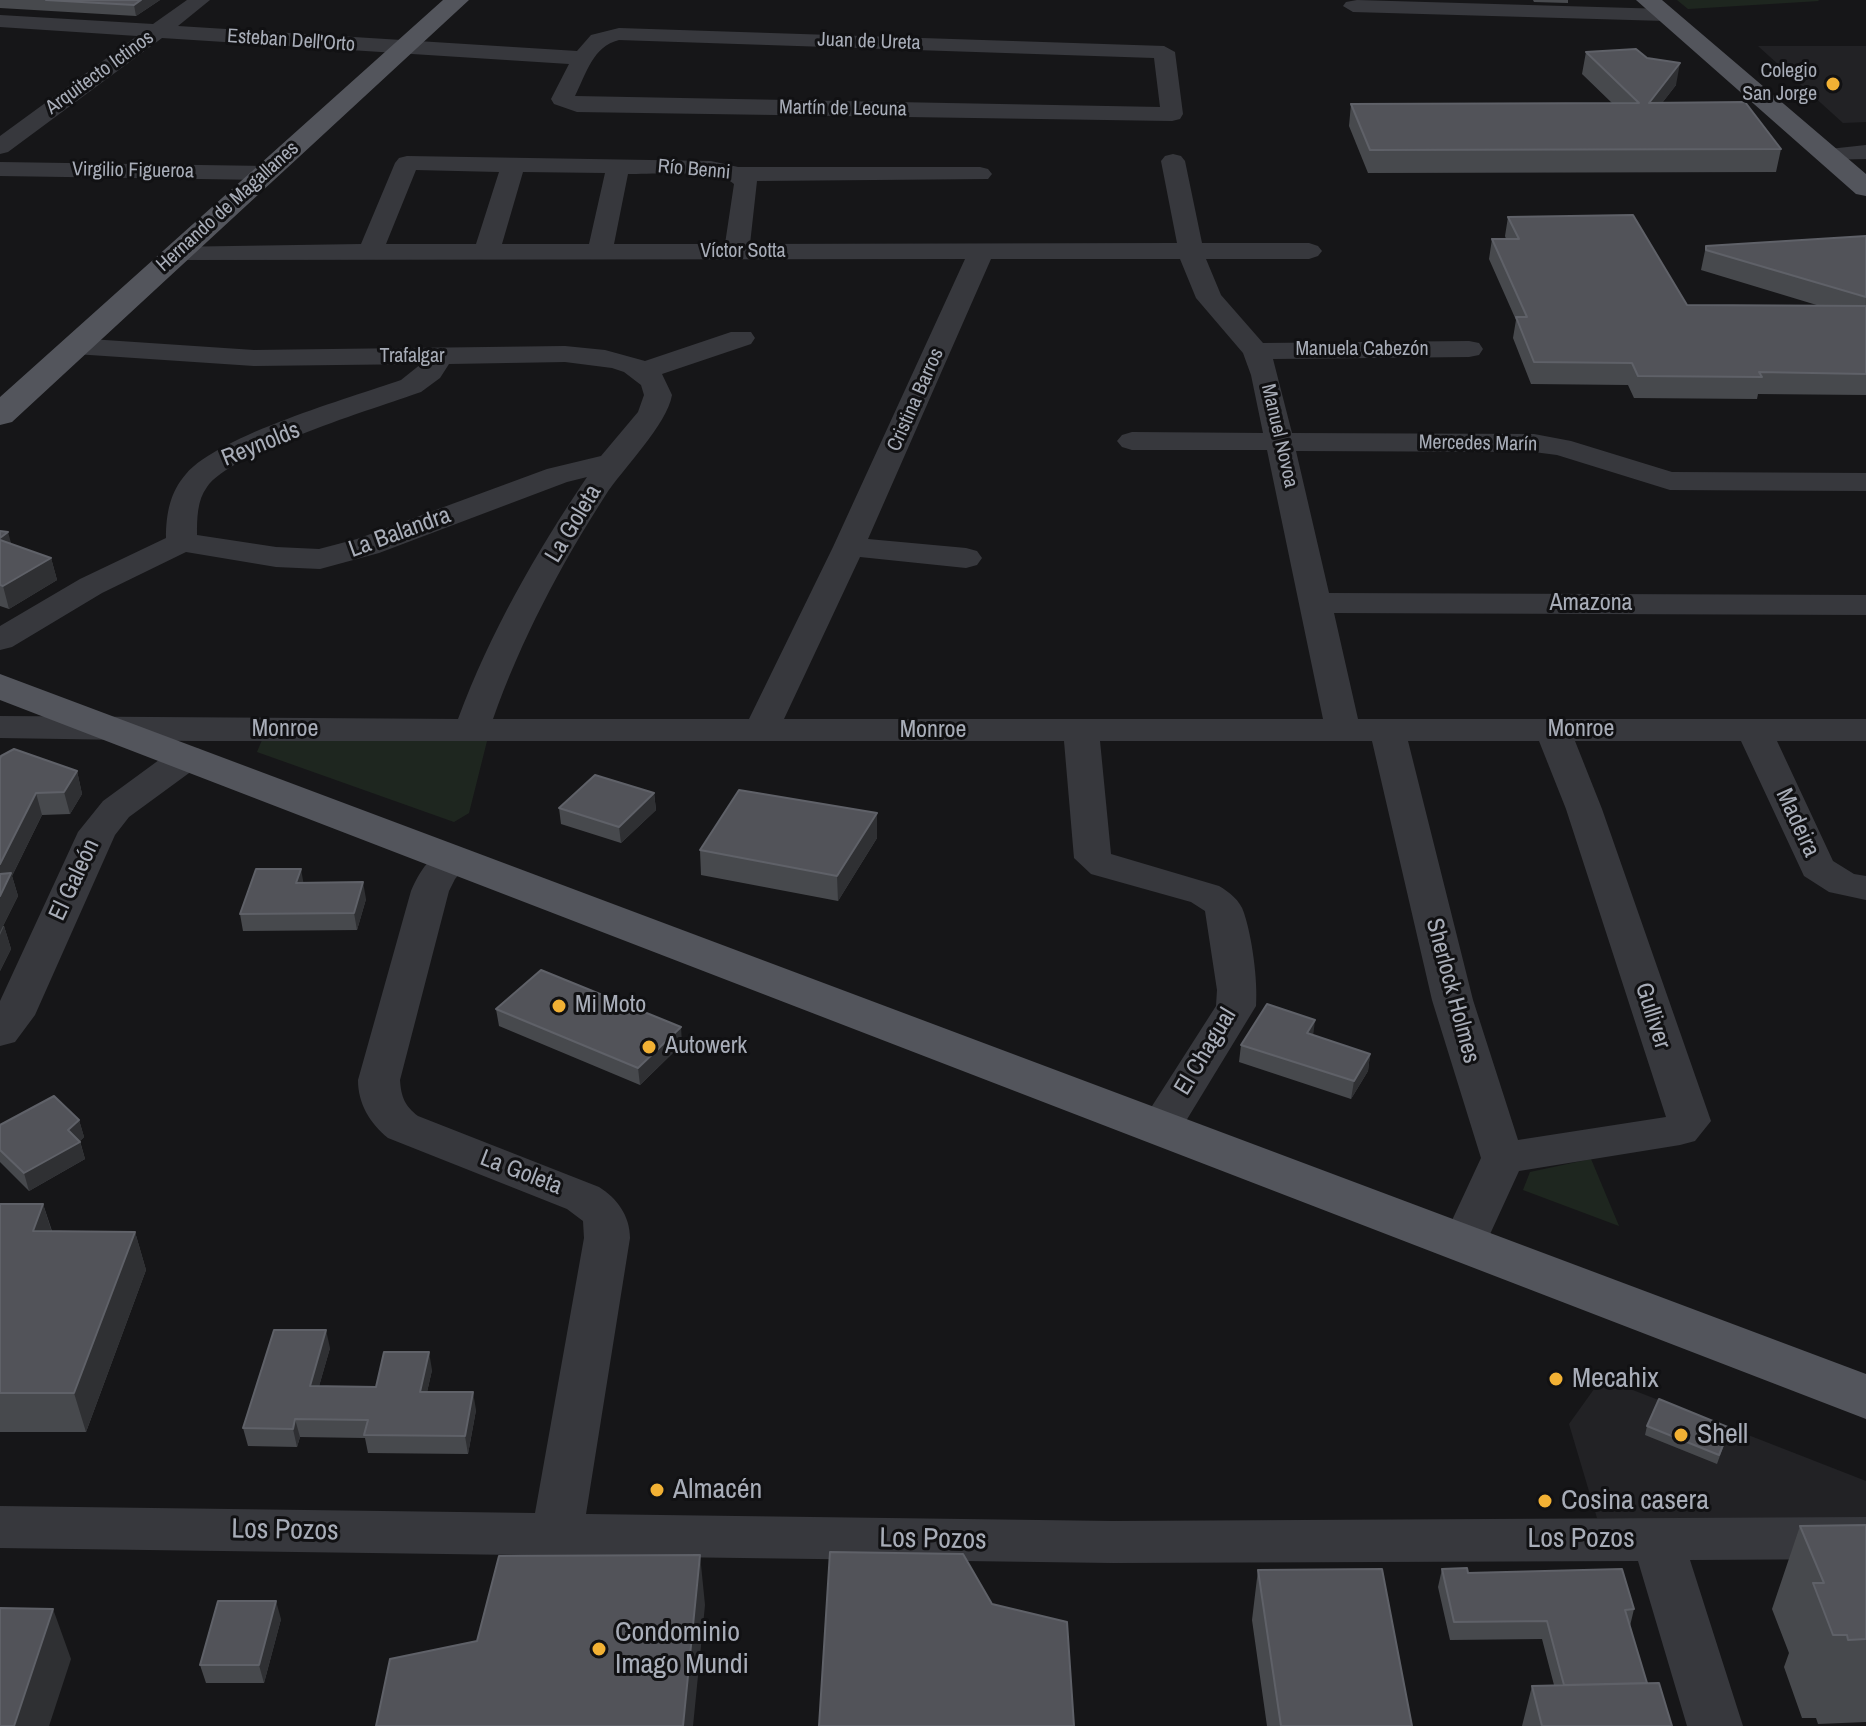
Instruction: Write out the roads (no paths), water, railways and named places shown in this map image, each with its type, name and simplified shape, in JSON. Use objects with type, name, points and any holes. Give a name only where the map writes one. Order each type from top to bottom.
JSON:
[{"type":"main road","name":"Hernando de Magallanes","points":[[0,415],[457,0]]},
{"type":"main road","points":[[1657,8],[1866,188]]},
{"type":"main road","points":[[0,686],[1866,1397]]},
{"type":"street","name":"Arquitecto Ictinos","points":[[0,147],[200,0]]},
{"type":"street","points":[[1354,10],[1657,8]]},
{"type":"street","name":"Esteban Dell'Orto","points":[[0,21],[583,58]]},
{"type":"street","name":"Juan de Ureta","points":[[583,58],[598,39],[627,34],[1164,52],[1172,114]]},
{"type":"street","name":"Martín de Lecuna","points":[[583,58],[561,96],[570,103],[1172,114]]},
{"type":"street","points":[[1828,155],[1866,152]]},
{"type":"street","name":"Manuel Novoa","points":[[1173,161],[1193,251],[1209,298],[1256,351],[1265,375],[1343,731]]},
{"type":"street","name":"Río Benni","points":[[370,252],[407,163],[711,168],[738,174],[980,174]]},
{"type":"street","points":[[487,251],[513,165]]},
{"type":"street","points":[[600,252],[618,166]]},
{"type":"street","name":"Virgilio Figueroa","points":[[0,169],[266,173]]},
{"type":"street","points":[[736,252],[746,183],[738,174]]},
{"type":"street","name":"Víctor Sotta","points":[[178,252],[1309,251]]},
{"type":"street","name":"Cristina Barros","points":[[761,731],[849,547],[981,252]]},
{"type":"street","points":[[644,371],[741,338]]},
{"type":"street","name":"Trafalgar","points":[[75,346],[254,358],[581,355],[615,360],[644,371]]},
{"type":"street","name":"Manuela Cabezón","points":[[1256,351],[1469,349]]},
{"type":"street","name":"Reynolds","points":[[182,542],[181,520],[188,492],[212,464],[411,386],[430,372],[440,357]]},
{"type":"street","name":"La Goleta","points":[[472,729],[514,623],[611,463],[654,409],[656,386],[644,371]]},
{"type":"street","name":"Mercedes Marín","points":[[1132,443],[1534,443],[1561,447],[1670,481],[1866,482]]},
{"type":"street","name":"La Balandra","points":[[182,542],[276,557],[332,557],[558,475],[611,463]]},
{"type":"street","points":[[0,640],[91,586],[182,542]]},
{"type":"street","points":[[849,547],[965,560]]},
{"type":"street","name":"Amazona","points":[[1315,603],[1866,605]]},
{"type":"street","name":"Monroe","points":[[0,727],[761,731],[1866,730]]},
{"type":"street","name":"Gulliver","points":[[1503,1158],[1680,1130],[1689,1121],[1584,809],[1553,730]]},
{"type":"street","name":"Madeira","points":[[1754,730],[1817,868],[1843,884],[1866,888]]},
{"type":"street","name":"El Chagual","points":[[1081,731],[1093,858],[1112,869],[1205,894],[1217,901],[1224,911],[1237,990],[1236,1006],[1160,1128]]},
{"type":"street","name":"Sherlock Holmes","points":[[1388,731],[1439,946],[1483,1106],[1503,1158]]},
{"type":"street","name":"El Galeón","points":[[0,1032],[14,1015],[97,832],[116,809],[187,757]]},
{"type":"street","name":"La Goleta","points":[[453,859],[438,874],[430,891],[378,1092],[390,1117],[403,1127],[583,1198],[594,1204],[607,1220],[607,1238],[557,1535]]},
{"type":"street","points":[[1464,1244],[1503,1158]]},
{"type":"street","name":"Los Pozos","points":[[0,1527],[1113,1542],[1866,1538]]},
{"type":"street","points":[[1657,1539],[1715,1726]]},
{"type":"place","name":"Colegio San Jorge","points":[[1833,84]]},
{"type":"place","name":"Mi Moto","points":[[559,1006]]},
{"type":"place","name":"Autowerk","points":[[649,1047]]},
{"type":"place","name":"Mecahix","points":[[1556,1379]]},
{"type":"place","name":"Shell","points":[[1681,1435]]},
{"type":"place","name":"Almacén","points":[[657,1490]]},
{"type":"place","name":"Cosina casera","points":[[1545,1501]]},
{"type":"place","name":"Condominio Imago Mundi","points":[[599,1649]]}]
